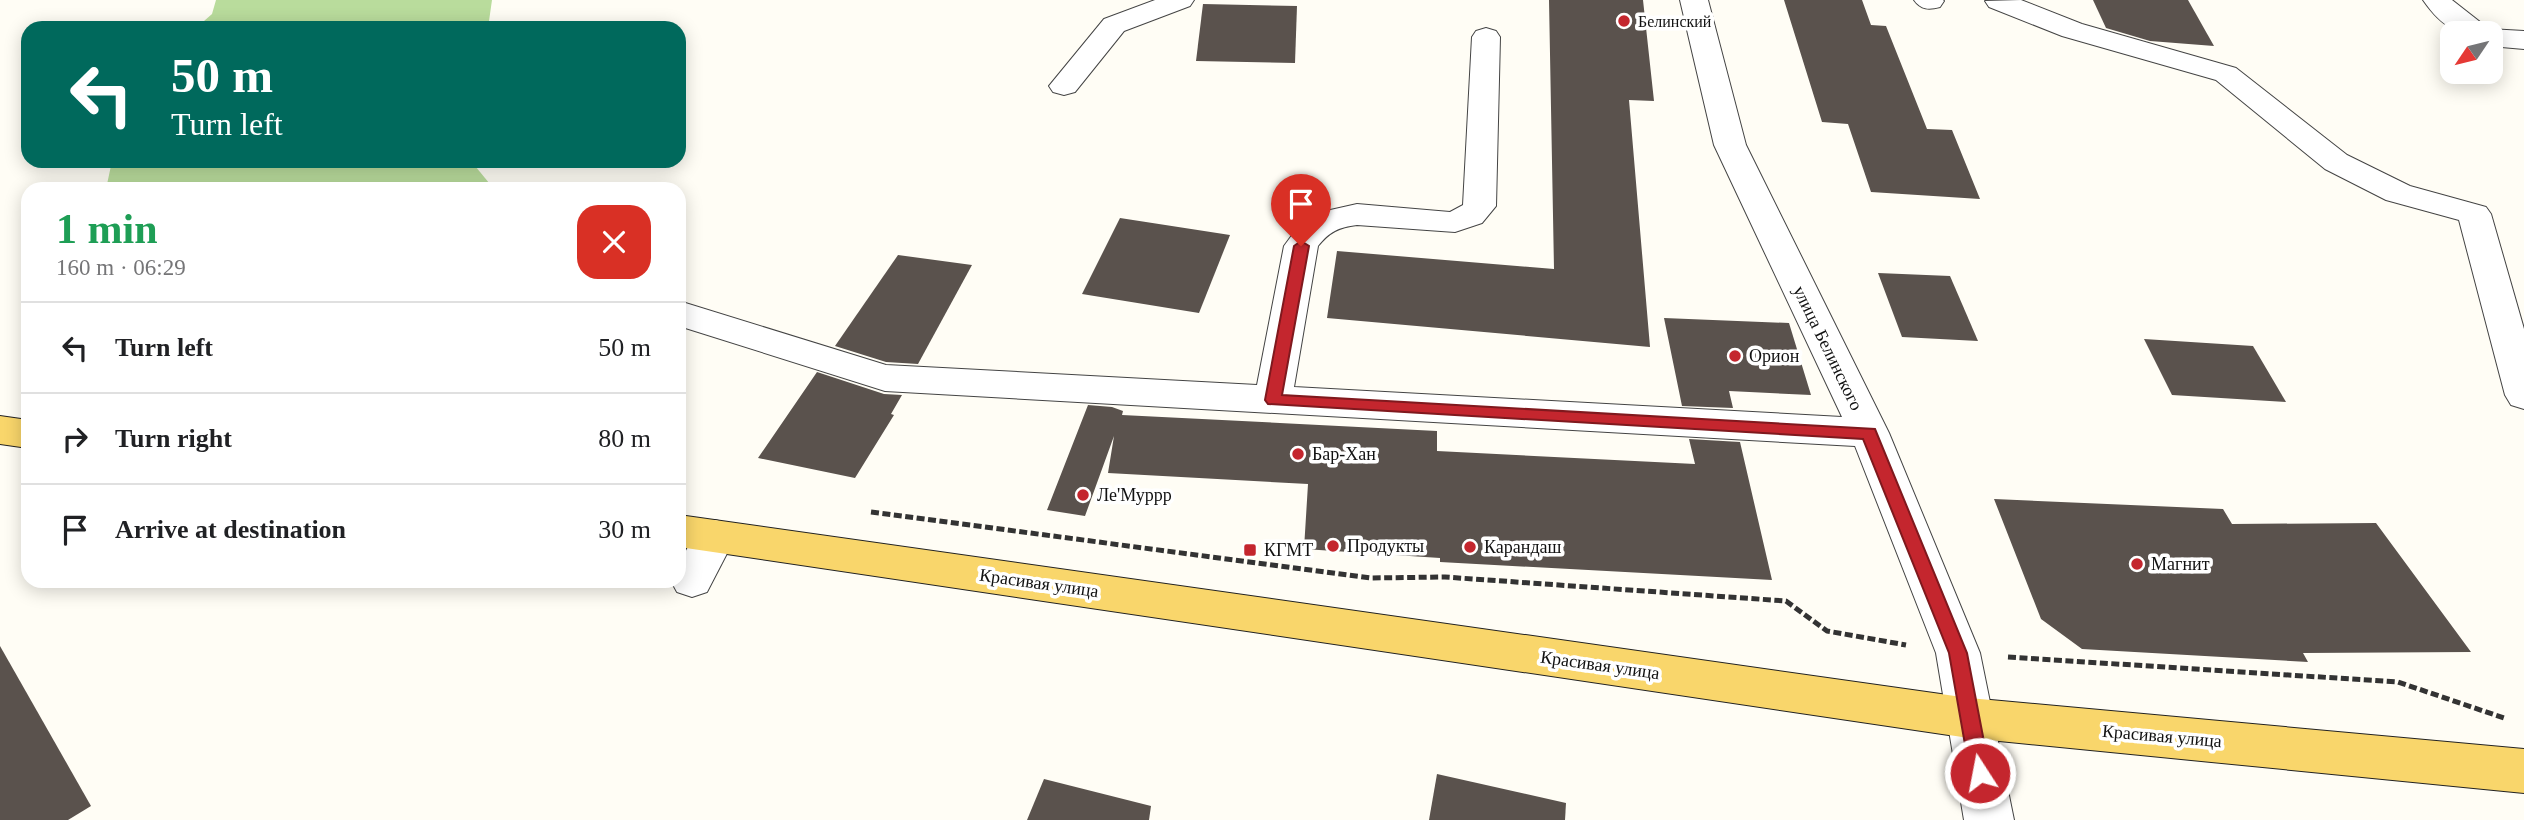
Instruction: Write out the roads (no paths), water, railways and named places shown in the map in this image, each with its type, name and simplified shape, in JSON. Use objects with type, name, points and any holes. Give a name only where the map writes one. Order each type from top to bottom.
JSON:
[{"type":"main road","points":[[0,429],[21,433]]},
{"type":"main road","name":"Красивая улица","points":[[697,534],[1969,718],[2524,771]]},
{"type":"street","points":[[1064,86],[1114,24],[1180,0]]},
{"type":"street","name":"улица Белинского","points":[[1694,0],[1730,145],[1869,433],[1958,653],[1989,820]]},
{"type":"street","points":[[2437,0],[2447,12],[2460,21]]},
{"type":"street","points":[[1999,1],[2072,30],[2226,75],[2336,162],[2398,193],[2474,214],[2524,395]]},
{"type":"street","points":[[1273,400],[1301,246],[1311,231],[1329,220],[1360,215],[1450,222],[1461,221],[1474,215],[1479,206],[1486,37]]},
{"type":"street","points":[[2503,38],[2524,40]]},
{"type":"street","points":[[686,315],[885,378],[1869,433]]},
{"type":"street","points":[[692,580],[697,534]]},
{"type":"place","name":"Белинский","points":[[1624,21]]},
{"type":"place","name":"Орион","points":[[1735,356]]},
{"type":"place","name":"Бар-Хан","points":[[1298,454]]},
{"type":"place","name":"Ле'Муррр","points":[[1083,495]]},
{"type":"place","name":"Продукты","points":[[1333,546]]},
{"type":"place","name":"Карандаш","points":[[1470,547]]},
{"type":"place","name":"КГМТ","points":[[1250,550]]},
{"type":"place","name":"Магнит","points":[[2137,564]]}]
